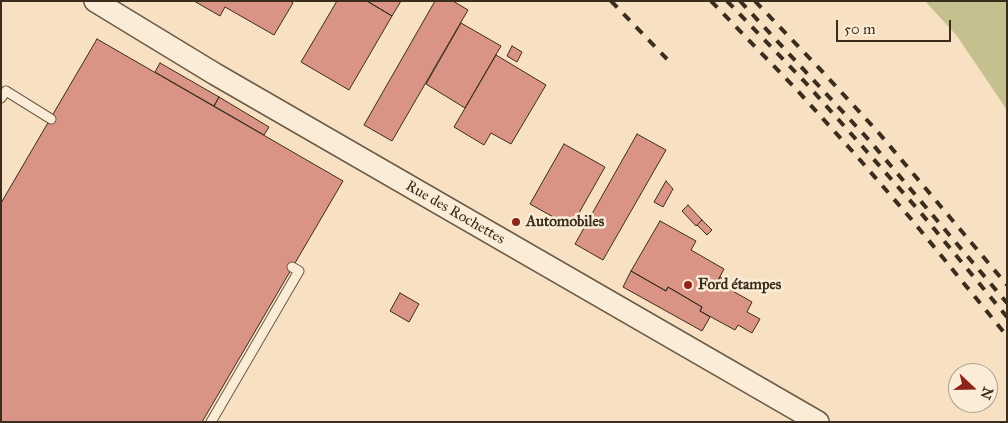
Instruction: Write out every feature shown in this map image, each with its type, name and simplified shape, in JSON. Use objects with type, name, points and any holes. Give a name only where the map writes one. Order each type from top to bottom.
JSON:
[{"type":"street","name":"Rue des Rochettes","points":[[95,1],[214,74],[818,422]]},
{"type":"lane","points":[[1,98],[6,91],[51,119]]},
{"type":"lane","points":[[211,422],[299,271],[292,267]]},
{"type":"shaded area","points":[[925,1],[1007,1],[1007,110],[957,36]]},
{"type":"building","points":[[194,1],[290,1],[293,3],[274,35],[225,7],[220,16]]},
{"type":"building","points":[[337,1],[367,1],[392,16],[349,90],[301,62]]},
{"type":"building","points":[[367,1],[401,1],[392,16]]},
{"type":"building","points":[[435,1],[453,1],[468,10],[392,141],[364,125]]},
{"type":"building","points":[[461,23],[501,46],[465,108],[426,84]]},
{"type":"building","points":[[97,39],[343,181],[202,422],[1,422],[1,203]]},
{"type":"building","points":[[512,46],[522,52],[517,62],[507,56]]},
{"type":"building","points":[[496,55],[546,85],[511,144],[491,133],[484,145],[454,127]]},
{"type":"building","points":[[160,63],[219,97],[214,106],[155,72]]},
{"type":"building","points":[[219,97],[269,127],[264,135],[214,106]]},
{"type":"building","points":[[637,134],[666,150],[603,260],[575,244]]},
{"type":"building","points":[[564,144],[605,167],[571,227],[530,204]]},
{"type":"building","points":[[666,181],[673,189],[663,207],[654,202]]},
{"type":"building","points":[[688,205],[702,220],[696,226],[682,211]]},
{"type":"building","points":[[702,220],[712,230],[707,235],[697,225]]},
{"type":"building","points":[[660,221],[696,241],[691,250],[724,269],[717,282],[752,302],[747,312],[760,319],[752,333],[738,325],[735,330],[700,311],[702,307],[668,287],[666,291],[631,271]]},
{"type":"building","points":[[631,271],[666,291],[668,287],[702,307],[700,311],[710,317],[702,331],[623,287]]},
{"type":"building","points":[[720,277],[727,281],[724,286],[717,282]]},
{"type":"building","points":[[400,293],[419,304],[409,322],[390,311]]},
{"type":"railway","points":[[611,1],[667,59]]},
{"type":"railway","points":[[711,1],[796,89],[854,153],[912,220],[1007,336]]},
{"type":"railway","points":[[727,1],[804,81],[862,146],[921,213],[1007,317]]},
{"type":"railway","points":[[740,1],[869,140],[1007,303]]},
{"type":"railway","points":[[755,1],[878,132],[1007,285]]},
{"type":"place","name":"Automobiles","points":[[516,222]]},
{"type":"place","name":"Ford étampes","points":[[688,285]]}]
